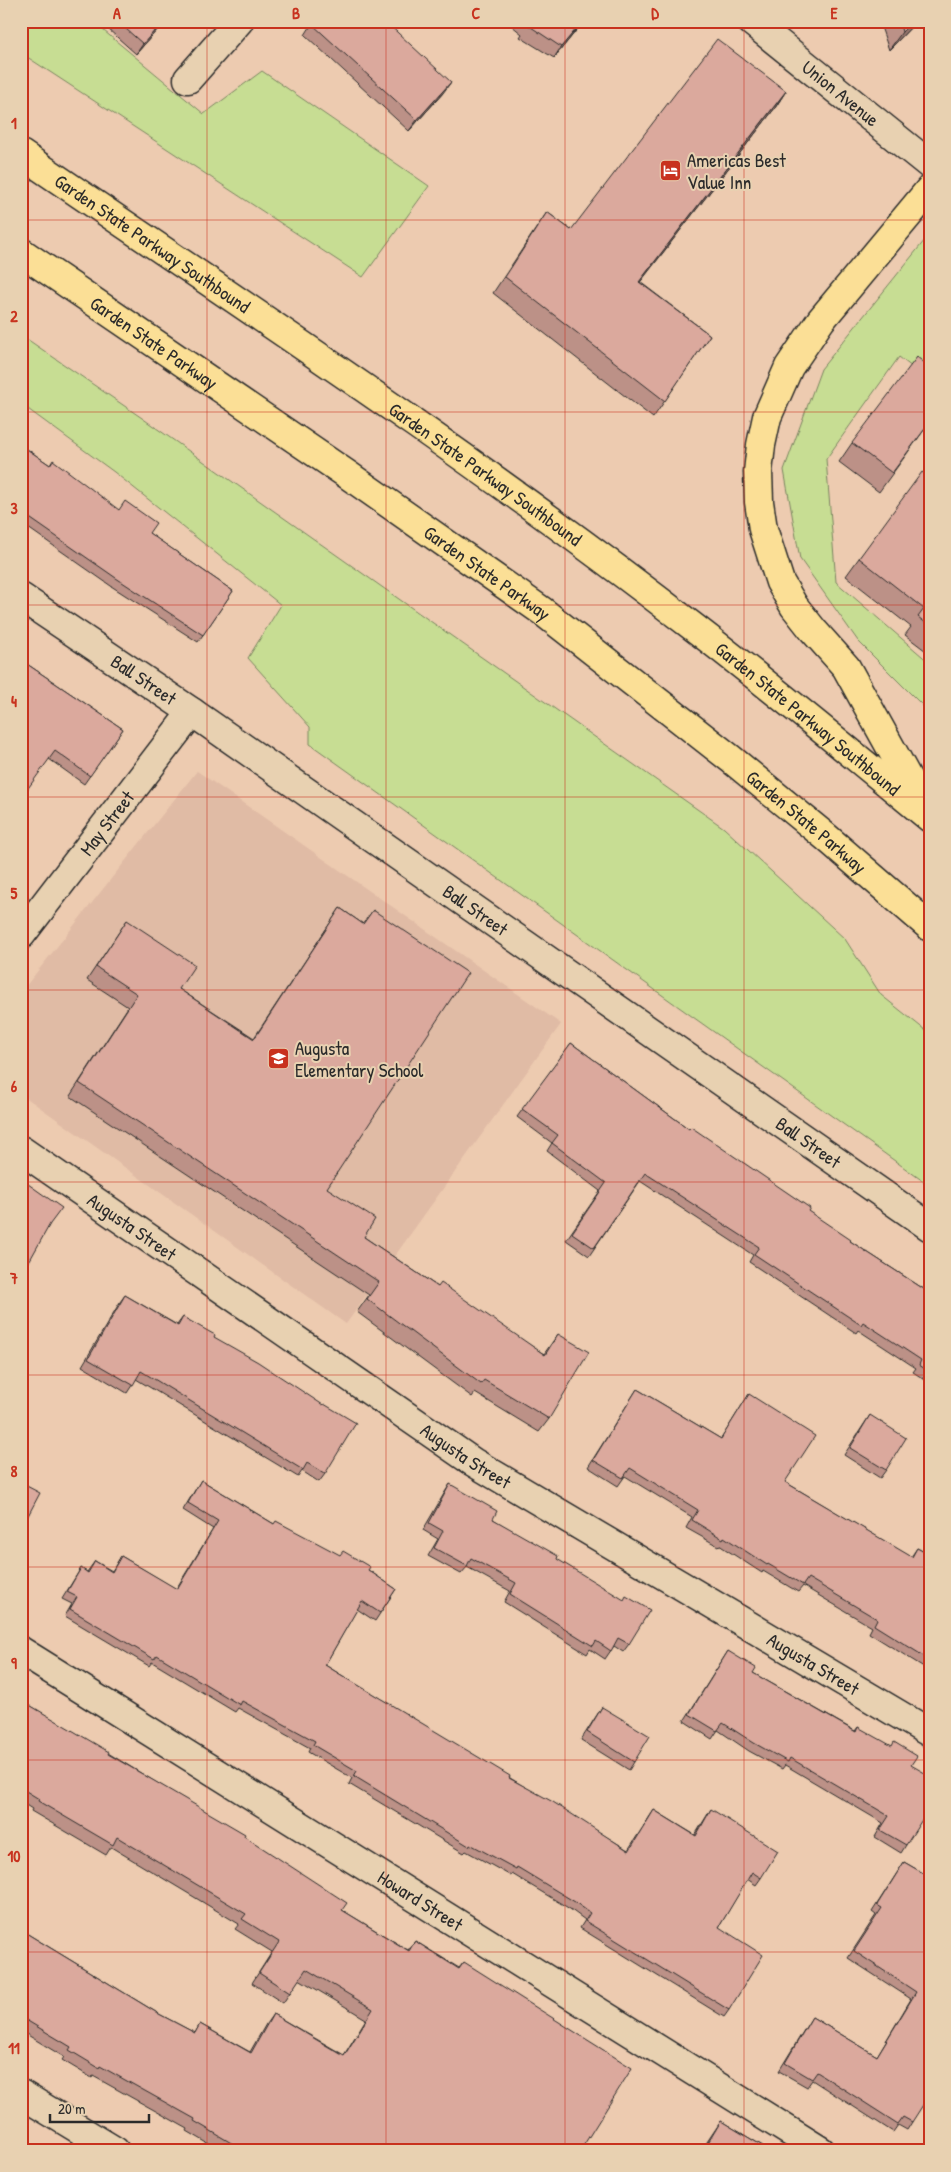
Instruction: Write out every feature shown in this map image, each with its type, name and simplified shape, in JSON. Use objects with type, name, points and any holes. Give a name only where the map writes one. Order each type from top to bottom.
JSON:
[{"type":"highway","name":"Garden State Parkway Southbound","points":[[21,154],[400,414],[574,538],[692,626],[930,818]]},
{"type":"highway","points":[[930,189],[822,320],[789,367],[767,417],[761,444],[758,472],[759,502],[763,529],[780,582],[794,606],[846,667],[930,818]]},
{"type":"highway","name":"Garden State Parkway","points":[[21,252],[542,611],[738,765],[826,837],[930,927]]},
{"type":"street","points":[[188,79],[239,21]]},
{"type":"street","name":"Union Avenue","points":[[751,21],[930,165]]},
{"type":"street","name":"Ball Street","points":[[21,597],[192,712],[930,1227]]},
{"type":"street","name":"May Street","points":[[21,935],[192,712]]},
{"type":"street","name":"Augusta Street","points":[[21,1150],[473,1462],[930,1733]]},
{"type":"street","name":"Howard Street","points":[[21,1650],[821,2151]]},
{"type":"street","points":[[21,2094],[115,2151]]},
{"type":"shaded area","name":"Augusta Elementary School","points":[[197,771],[561,1024],[346,1324],[21,1094],[21,992]]},
{"type":"green space","points":[[21,21],[92,21],[204,114],[262,71],[429,186],[363,277],[21,53]]},
{"type":"green space","points":[[929,235],[930,381],[899,357],[826,459],[836,582],[930,663],[930,713],[858,641],[800,559],[784,470],[821,369]]},
{"type":"green space","points":[[21,335],[142,418],[724,828],[845,939],[881,995],[930,1034],[930,1186],[310,744],[310,727],[248,658],[281,605],[114,472],[21,404]]},
{"type":"building","points":[[117,21],[163,21],[143,44]]},
{"type":"building","points":[[315,21],[385,21],[451,82],[417,120],[312,24]]},
{"type":"building","points":[[529,21],[583,21],[561,47],[528,25]]},
{"type":"building","points":[[899,21],[913,21],[902,32]]},
{"type":"building","points":[[717,39],[786,91],[639,282],[710,335],[665,401],[505,277],[547,212],[571,230]]},
{"type":"building","points":[[917,357],[930,367],[930,422],[892,473],[852,443]]},
{"type":"building","points":[[21,445],[50,465],[53,460],[119,510],[125,501],[156,523],[149,533],[233,591],[203,635],[21,512]]},
{"type":"building","points":[[922,472],[930,477],[930,626],[918,617],[924,609],[859,558]]},
{"type":"building","points":[[21,660],[123,729],[90,776],[55,751],[21,798]]},
{"type":"building","points":[[340,908],[363,924],[373,910],[468,973],[327,1188],[375,1219],[364,1237],[438,1287],[441,1283],[545,1355],[558,1334],[589,1352],[549,1419],[484,1380],[481,1384],[367,1299],[379,1282],[79,1083],[137,994],[96,967],[127,920],[195,965],[179,989],[254,1039]]},
{"type":"building","points":[[571,1043],[689,1129],[691,1127],[810,1208],[808,1211],[850,1241],[930,1293],[930,1372],[919,1365],[921,1360],[863,1322],[861,1325],[754,1254],[759,1247],[645,1173],[594,1248],[572,1233],[606,1183],[552,1143],[558,1135],[522,1109]]},
{"type":"building","points":[[21,1179],[62,1208],[50,1224],[21,1276]]},
{"type":"building","points":[[125,1295],[178,1326],[183,1317],[258,1362],[323,1405],[356,1423],[325,1474],[307,1463],[303,1470],[141,1371],[133,1385],[88,1359]]},
{"type":"building","points":[[637,1389],[721,1439],[749,1394],[815,1436],[785,1482],[912,1557],[917,1548],[930,1555],[930,1660],[874,1625],[877,1619],[808,1578],[803,1585],[767,1565],[724,1537],[723,1539],[692,1520],[698,1510],[630,1468],[623,1478],[593,1460]]},
{"type":"building","points":[[870,1415],[906,1438],[886,1470],[850,1448]]},
{"type":"building","points":[[201,1480],[274,1524],[276,1521],[340,1555],[343,1551],[370,1567],[368,1570],[396,1589],[380,1613],[362,1601],[325,1665],[510,1776],[509,1778],[553,1802],[629,1851],[654,1810],[696,1836],[711,1809],[778,1851],[761,1878],[752,1872],[719,1927],[763,1955],[729,2010],[585,1921],[590,1913],[575,1902],[517,1867],[516,1869],[470,1844],[469,1846],[354,1776],[357,1771],[313,1745],[315,1741],[242,1701],[240,1705],[157,1655],[154,1659],[70,1609],[77,1597],[67,1592],[81,1568],[88,1573],[95,1561],[112,1572],[121,1556],[177,1589],[218,1521],[188,1503]]},
{"type":"building","points":[[21,1483],[40,1493],[21,1529]]},
{"type":"building","points":[[450,1484],[497,1511],[493,1519],[558,1556],[557,1559],[624,1600],[626,1596],[650,1610],[629,1644],[618,1638],[611,1651],[596,1641],[593,1646],[510,1594],[516,1583],[471,1558],[467,1566],[434,1548],[443,1531],[429,1523]]},
{"type":"building","points":[[728,1651],[756,1668],[753,1673],[856,1732],[858,1727],[892,1746],[894,1742],[917,1756],[911,1765],[930,1776],[930,1807],[906,1845],[880,1830],[889,1816],[790,1758],[788,1762],[754,1743],[723,1723],[717,1731],[689,1714]]},
{"type":"building","points":[[21,1700],[109,1752],[108,1754],[245,1834],[244,1836],[347,1903],[342,1910],[409,1951],[415,1941],[459,1969],[464,1962],[632,2068],[580,2151],[245,2151],[194,2121],[195,2119],[100,2066],[99,2068],[69,2050],[71,2047],[21,2017],[21,1930],[159,2014],[195,2033],[200,2024],[251,2053],[273,2014],[344,2056],[373,2009],[306,1969],[290,1993],[259,1973],[279,1942],[242,1919],[246,1914],[117,1837],[113,1845],[38,1801],[39,1799],[21,1788]]},
{"type":"building","points":[[602,1707],[650,1736],[634,1762],[587,1732]]},
{"type":"building","points":[[904,1862],[930,1877],[930,2085],[927,2090],[930,2091],[930,2094],[912,2122],[903,2117],[898,2124],[817,2072],[812,2079],[785,2063],[812,2017],[877,2056],[916,1992],[854,1951],[882,1908],[877,1905]]},
{"type":"building","points":[[721,2121],[771,2151],[703,2151]]},
{"type":"building","points":[[21,2142],[35,2151],[21,2151]]},
{"type":"place","name":"Americas Best Value Inn","points":[[671,171]]},
{"type":"place","name":"Augusta Elementary School","points":[[279,1059]]}]
